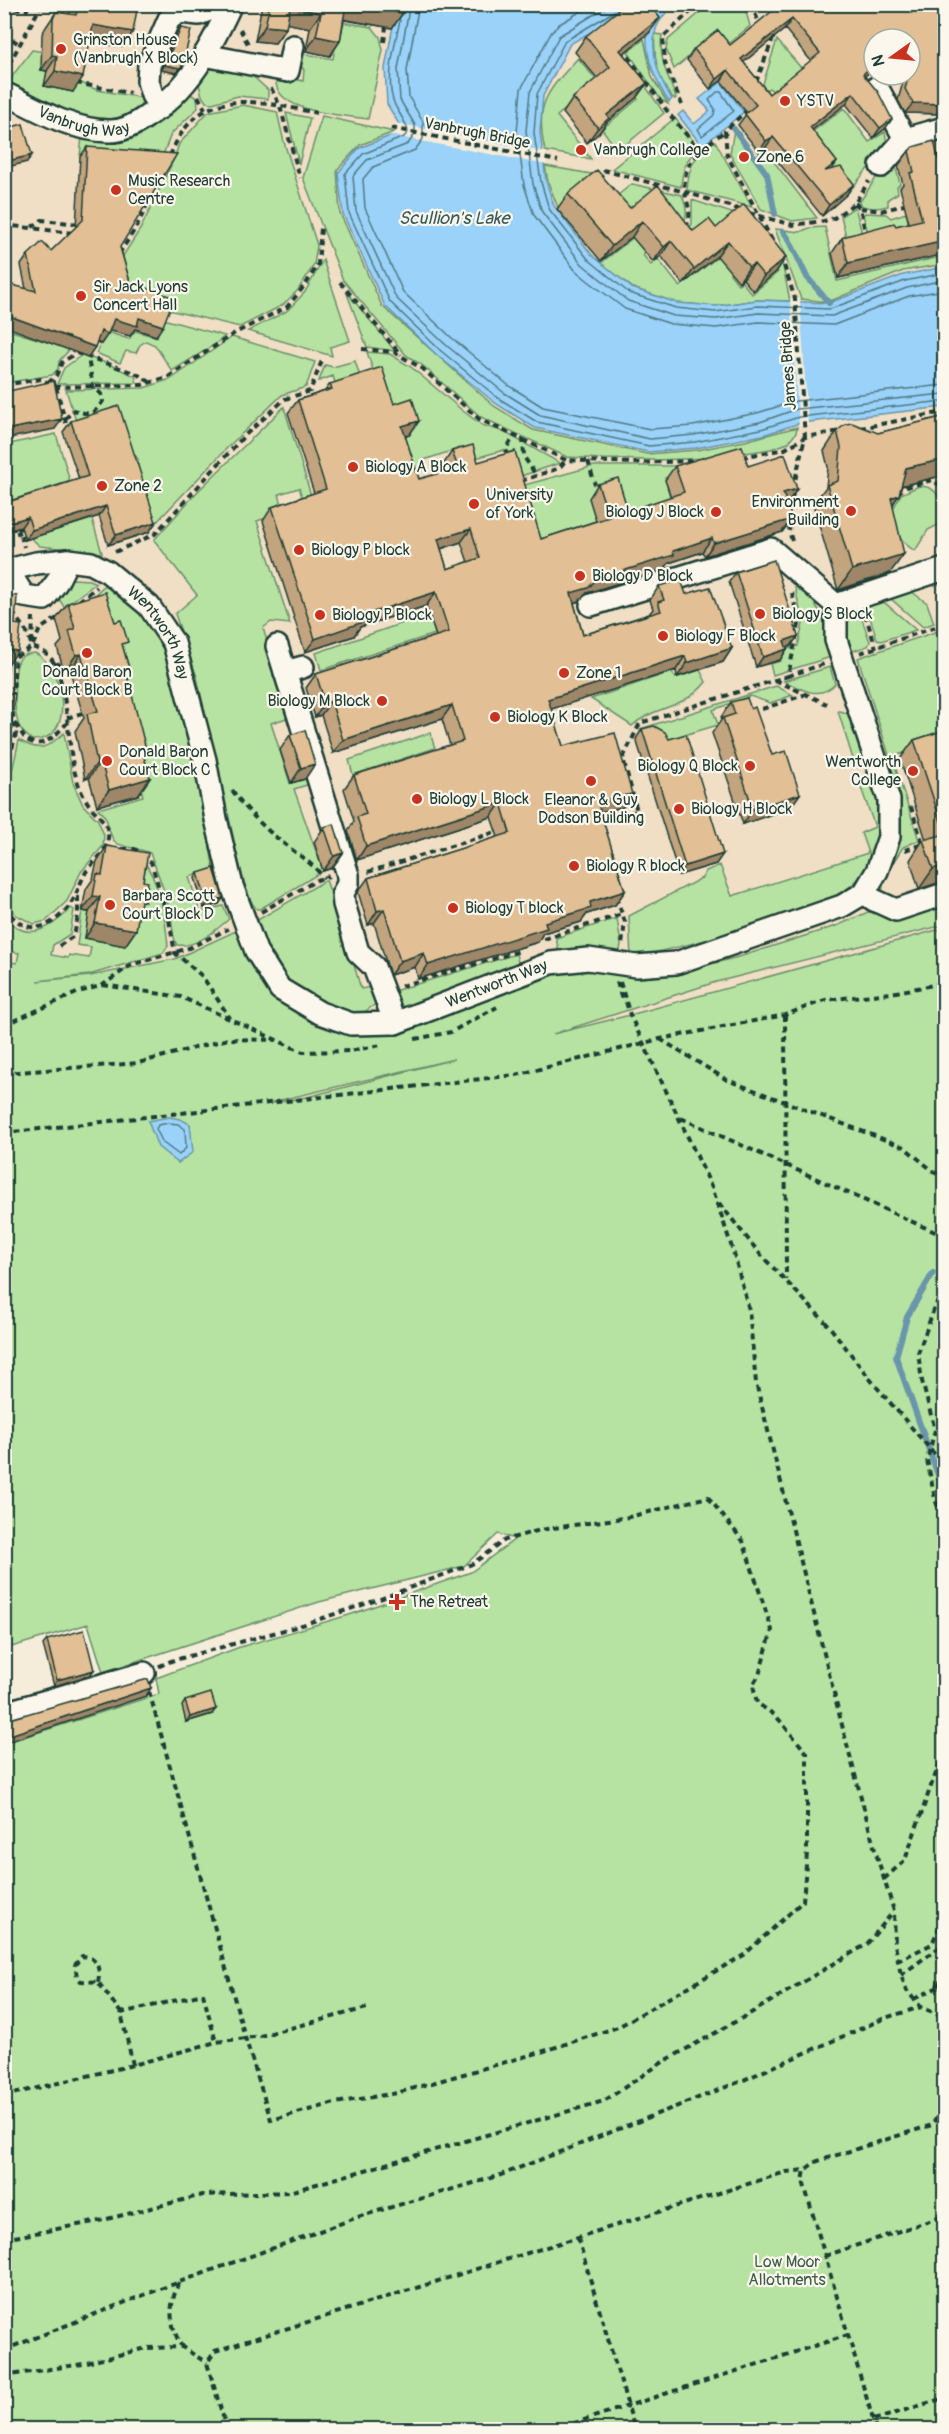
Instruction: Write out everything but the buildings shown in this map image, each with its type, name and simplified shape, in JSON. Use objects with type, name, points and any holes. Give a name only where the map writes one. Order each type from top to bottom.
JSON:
[{"type":"street","points":[[156,101],[148,81],[148,65],[170,19],[180,12],[199,14],[211,9],[223,9]]},
{"type":"street","name":"Vanbrugh Way","points":[[4,93],[65,123],[109,131],[134,125],[156,101],[190,80],[204,55],[223,9]]},
{"type":"street","points":[[204,55],[288,71],[293,46]]},
{"type":"street","points":[[877,87],[905,139]]},
{"type":"street","points":[[881,166],[905,139],[945,128]]},
{"type":"street","points":[[591,605],[771,549],[836,605],[836,640],[890,800],[889,837],[877,871],[864,893],[896,909],[945,894]]},
{"type":"street","points":[[14,568],[24,596],[44,599],[57,582],[68,560]]},
{"type":"street","name":"Wentworth Way","points":[[14,568],[68,560],[107,564],[149,606],[174,643],[205,760],[232,886],[256,951],[280,989],[320,1013],[351,1024],[395,1023],[551,963],[588,959],[620,970],[636,966],[676,963],[842,906],[864,893]]},
{"type":"street","points":[[836,605],[944,569]]},
{"type":"street","points":[[277,646],[294,670],[348,875],[344,904],[358,952],[374,967],[395,1023]]},
{"type":"street","points":[[4,1713],[144,1673]]},
{"type":"path","points":[[4,8],[27,10],[28,4]]},
{"type":"path","points":[[4,73],[42,4]]},
{"type":"path","points":[[682,105],[665,63],[663,37],[699,4]]},
{"type":"path","points":[[750,4],[760,26]]},
{"type":"path","points":[[908,4],[914,12],[920,4]]},
{"type":"path","points":[[223,9],[238,25],[259,65]]},
{"type":"path","points":[[384,42],[386,27]]},
{"type":"path","points":[[753,92],[775,32]]},
{"type":"path","points":[[4,33],[20,45]]},
{"type":"path","points":[[628,56],[699,151]]},
{"type":"path","points":[[76,83],[156,101]]},
{"type":"path","points":[[168,160],[177,137],[205,109],[238,100],[317,113]]},
{"type":"path","points":[[280,106],[300,178]]},
{"type":"path","points":[[679,234],[686,228],[691,216],[685,192],[686,172],[691,159],[745,114],[751,106]]},
{"type":"path","name":"Vanbrugh Bridge","points":[[391,128],[558,161]]},
{"type":"path","points":[[725,131],[727,155],[762,217],[774,244],[768,248]]},
{"type":"path","points":[[603,171],[685,192],[793,225],[834,218],[855,203],[881,166]]},
{"type":"path","points":[[116,260],[155,189]]},
{"type":"path","points":[[855,203],[860,208],[867,242]]},
{"type":"path","points":[[860,208],[881,211],[904,205]]},
{"type":"path","points":[[756,215],[756,225]]},
{"type":"path","points":[[31,228],[42,220],[86,225]]},
{"type":"path","points":[[4,225],[75,233]]},
{"type":"path","points":[[4,248],[11,226]]},
{"type":"path","points":[[4,385],[41,379],[56,387],[142,385],[168,377],[235,333],[287,307],[306,284],[318,264],[321,228]]},
{"type":"path","name":"James Bridge","points":[[778,252],[795,299],[805,434],[793,492],[789,531],[798,558],[791,566]]},
{"type":"path","points":[[340,282],[404,358]]},
{"type":"path","points":[[362,349],[394,352],[423,369],[479,419],[566,460],[633,464],[703,461]]},
{"type":"path","points":[[70,350],[137,374],[151,382]]},
{"type":"path","points":[[48,383],[57,376],[62,362],[77,353]]},
{"type":"path","points":[[65,419],[74,410],[87,415],[95,413],[103,401],[101,394],[93,387],[88,357]]},
{"type":"path","points":[[71,608],[98,586],[107,564],[155,534],[243,437],[285,399],[310,391],[323,358]]},
{"type":"path","points":[[56,387],[68,430]]},
{"type":"path","points":[[858,428],[945,412]]},
{"type":"path","points":[[736,458],[785,449],[805,434],[847,430]]},
{"type":"path","points":[[509,460],[506,449],[515,435]]},
{"type":"path","points":[[523,438],[524,457],[536,475]]},
{"type":"path","points":[[516,483],[559,468],[566,460]]},
{"type":"path","points":[[588,462],[595,485]]},
{"type":"path","points":[[892,502],[898,492],[907,487],[932,480],[941,486],[945,485]]},
{"type":"path","points":[[10,515],[15,534],[20,532]]},
{"type":"path","points":[[14,568],[20,532],[18,523]]},
{"type":"path","points":[[788,676],[799,624],[785,572],[791,566]]},
{"type":"path","points":[[32,647],[34,598]]},
{"type":"path","points":[[859,598],[876,648]]},
{"type":"path","points":[[4,906],[13,919],[21,924],[34,928],[48,925],[70,904],[91,866],[107,849],[109,835],[102,818],[87,802],[77,769],[60,672],[49,656],[32,647],[28,634],[12,612]]},
{"type":"path","points":[[8,658],[14,659],[32,647],[40,629],[62,615]]},
{"type":"path","points":[[843,658],[945,624]]},
{"type":"path","points":[[5,776],[16,735],[12,708],[14,659]]},
{"type":"path","points":[[54,665],[62,663]]},
{"type":"path","points":[[588,815],[616,816],[637,811],[623,758],[640,723],[822,665]]},
{"type":"path","points":[[774,680],[827,704]]},
{"type":"path","points":[[762,709],[805,695]]},
{"type":"path","points":[[4,697],[13,696]]},
{"type":"path","points":[[4,707],[12,708]]},
{"type":"path","points":[[15,724],[25,738],[41,744],[49,741],[67,720],[94,711]]},
{"type":"path","points":[[232,789],[249,812],[276,838],[315,867],[324,878]]},
{"type":"path","points":[[103,985],[181,997],[231,1019],[202,976],[175,952],[169,920],[151,862],[135,849],[107,849]]},
{"type":"path","points":[[59,946],[66,944],[74,936],[78,889]]},
{"type":"path","points":[[615,893],[624,922],[620,970],[625,1001],[717,1200],[735,1254],[749,1310],[756,1383],[844,1733],[894,1911],[897,1961],[901,1975],[907,1990],[921,2007],[945,2017]]},
{"type":"path","points":[[78,896],[84,898]]},
{"type":"path","points":[[541,929],[544,942],[622,914]]},
{"type":"path","points":[[4,1025],[79,992],[103,985],[131,965],[175,952],[216,936],[244,921]]},
{"type":"path","points":[[383,991],[530,948]]},
{"type":"path","points":[[4,1133],[516,1075],[644,1042],[785,1015],[825,1000],[891,993],[945,983]]},
{"type":"path","points":[[785,1015],[786,1281]]},
{"type":"path","points":[[4,1073],[138,1063],[228,1039],[278,1040]]},
{"type":"path","points":[[660,1039],[727,1080],[904,1147],[945,1180]]},
{"type":"path","points":[[681,1118],[945,1236]]},
{"type":"path","points":[[717,1200],[760,1254],[830,1326],[874,1384],[945,1465]]},
{"type":"path","points":[[945,1290],[935,1306],[918,1353],[935,1430],[927,1460],[935,1499],[945,1523]]},
{"type":"path","points":[[708,1497],[743,1541],[771,1630],[759,1675],[753,1685],[757,1703],[776,1716],[807,1753],[807,1853],[803,1901],[744,1954],[618,2027],[541,2052],[397,2093],[335,2103],[272,2120],[245,2037],[144,1673],[171,1661],[299,1626],[380,1599],[472,1564],[505,1540],[540,1530],[629,1517],[708,1497]]},
{"type":"path","points":[[884,1880],[906,1860],[931,1786],[945,1753]]},
{"type":"path","points":[[4,2239],[99,2221],[203,2195],[289,2192],[604,2101],[663,2062],[867,1944],[894,1911]]},
{"type":"path","points":[[897,1961],[932,1944],[945,1916]]},
{"type":"path","points":[[901,1975],[945,1944]]},
{"type":"path","points":[[98,1982],[81,1982],[77,1977],[75,1965],[82,1956],[88,1956],[97,1964],[98,1982],[122,2013],[133,2065]]},
{"type":"path","points":[[935,1988],[945,1976]]},
{"type":"path","points":[[914,1999],[945,1984]]},
{"type":"path","points":[[122,2013],[203,1994],[216,2042]]},
{"type":"path","points":[[4,2350],[179,2282],[361,2216],[501,2175],[738,2082],[885,2018],[921,2007]]},
{"type":"path","points":[[4,2096],[133,2065],[216,2042],[260,2036],[367,2008]]},
{"type":"path","points":[[939,2015],[945,2032]]},
{"type":"path","points":[[207,2363],[215,2351],[786,2172],[805,2170],[815,2162],[932,2125],[945,2106]]},
{"type":"path","points":[[805,2170],[803,2181],[876,2430]]},
{"type":"path","points":[[825,2256],[945,2216]]},
{"type":"path","points":[[578,2238],[635,2430]]},
{"type":"path","points":[[179,2282],[172,2298],[170,2316],[174,2334],[182,2347],[207,2363],[227,2430]]},
{"type":"path","points":[[553,2430],[848,2335]]},
{"type":"path","points":[[4,2376],[83,2364],[146,2348],[182,2347]]},
{"type":"path","points":[[874,2420],[945,2397]]},
{"type":"shaded area","name":"University of York","points":[[5,5],[944,5],[944,932],[320,1105],[5,1146]]},
{"type":"green space","points":[[710,4],[744,5],[750,26],[721,50],[711,38],[674,69],[666,49],[668,40]]},
{"type":"green space","points":[[340,22],[372,27],[380,37],[383,50],[368,119],[328,114],[297,106],[278,90],[276,79],[280,76],[303,81],[304,70],[298,62],[300,53],[333,59]]},
{"type":"green space","points":[[655,34],[662,35],[661,51],[675,99],[664,87],[658,70]]},
{"type":"green space","points":[[644,39],[652,77],[668,104],[661,100],[628,52]]},
{"type":"green space","points":[[777,40],[802,69],[774,92],[769,88],[759,96]]},
{"type":"green space","points":[[32,50],[50,53],[42,70],[47,71],[45,86],[73,92],[75,80],[97,90],[143,98],[139,110],[117,122],[73,116],[9,88],[13,75]]},
{"type":"green space","points":[[624,55],[664,113],[618,151],[602,129],[638,99],[611,66]]},
{"type":"green space","points":[[578,58],[602,87],[583,95],[557,116],[591,159],[545,151],[542,134],[541,120],[546,98]]},
{"type":"green space","points":[[210,67],[248,72],[268,90],[268,99],[238,96],[212,103],[206,102],[198,80]]},
{"type":"green space","points":[[187,92],[197,98],[198,108],[171,134],[163,155],[80,157],[82,136]]},
{"type":"green space","points":[[243,105],[277,112],[284,142],[317,245],[314,265],[298,290],[283,305],[240,327],[173,311],[126,292],[119,262],[141,228],[179,144],[208,112]]},
{"type":"green space","points":[[844,108],[869,142],[885,132],[887,145],[848,193],[804,138]]},
{"type":"green space","points":[[286,113],[310,118],[299,164]]},
{"type":"green space","points":[[322,116],[394,132],[360,145],[337,170],[340,213],[382,306],[494,406],[533,430],[647,454],[697,450],[745,441],[797,427],[796,433],[788,443],[771,449],[713,458],[602,459],[567,457],[481,417],[422,365],[406,355],[343,280],[303,178]]},
{"type":"green space","points":[[675,118],[699,148],[686,165],[681,187],[612,169]]},
{"type":"green space","points":[[734,129],[756,156],[765,150],[817,218],[792,221],[761,209],[730,154]]},
{"type":"green space","points":[[715,141],[752,207],[687,190],[689,173],[694,161]]},
{"type":"green space","points":[[895,164],[900,184],[897,187],[898,193],[888,199],[888,206],[868,208],[859,203],[880,172]]},
{"type":"green space","points":[[545,166],[603,176],[606,193],[586,184],[558,208],[548,182]]},
{"type":"green space","points":[[632,184],[682,195],[686,211],[682,227],[613,226],[599,210]]},
{"type":"green space","points":[[692,200],[753,220],[705,241],[686,232],[692,224]]},
{"type":"green space","points":[[855,207],[864,241],[848,245],[841,216]]},
{"type":"green space","points":[[865,213],[886,214],[891,218],[906,213],[910,230],[870,240],[863,215]]},
{"type":"green space","points":[[825,227],[837,281],[944,256],[944,264],[903,271],[828,302],[801,299],[775,229],[800,232],[809,228]]},
{"type":"green space","points":[[635,236],[648,251],[643,255],[651,265],[658,259],[680,287],[720,255],[733,272],[730,274],[738,284],[742,282],[752,294],[778,272],[764,255],[782,262],[790,301],[757,300],[716,306],[677,303],[633,288],[601,263]]},
{"type":"green space","points":[[323,260],[350,341],[330,347],[332,356],[248,331],[287,311],[305,292]]},
{"type":"green space","points":[[346,291],[395,351],[367,347]]},
{"type":"green space","points":[[163,319],[225,336],[172,371],[155,345],[146,341],[140,345],[136,353],[126,351],[120,363],[96,353],[107,332],[129,339],[135,331],[157,337]]},
{"type":"green space","points":[[5,329],[70,349],[59,361],[58,369],[52,375],[5,383]]},
{"type":"green space","points":[[232,337],[315,362],[306,387],[282,395],[228,447],[151,528],[138,471],[138,459],[132,451],[77,424],[66,390],[144,388],[171,379]]},
{"type":"green space","points":[[367,352],[390,354],[411,367],[482,425],[504,432],[560,463],[512,479],[504,450],[465,461],[460,448],[421,461],[423,470],[406,474],[396,440],[410,435],[404,411],[388,415]]},
{"type":"green space","points":[[82,355],[135,376],[137,383],[57,384],[64,368]]},
{"type":"green space","points":[[355,361],[364,389],[338,392],[333,376],[319,381],[325,365],[333,367]]},
{"type":"green space","points":[[284,407],[313,502],[305,505],[299,488],[279,494],[284,512],[257,521],[290,624],[271,622],[263,628],[290,717],[271,723],[290,783],[309,777],[310,784],[294,789],[323,871],[257,909],[246,889],[241,872],[197,677],[175,614],[197,595],[154,540],[197,492]]},
{"type":"green space","points":[[56,434],[70,481],[12,500],[5,478],[5,445]]},
{"type":"green space","points":[[594,466],[709,466],[665,478],[672,505],[559,543],[538,538],[521,486]]},
{"type":"green space","points":[[919,486],[934,490],[944,512],[938,525],[928,530],[915,551],[898,535],[891,513],[901,494]]},
{"type":"green space","points":[[92,519],[102,553],[40,546],[31,538]]},
{"type":"green space","points":[[73,579],[96,583],[64,607],[59,599],[66,584]]},
{"type":"green space","points":[[793,579],[808,594],[825,619],[831,657],[773,675],[770,664],[781,661],[778,652],[798,646],[803,623]]},
{"type":"green space","points":[[106,584],[131,603],[154,631],[170,664],[196,771],[214,870],[189,877],[200,912],[223,906],[229,919],[205,938],[191,944],[177,945],[175,942],[167,901],[150,853],[116,843],[105,816],[98,809],[143,796],[90,599]]},
{"type":"green space","points":[[912,592],[927,603],[934,623],[923,627],[890,598]]},
{"type":"green space","points":[[880,601],[916,630],[881,641],[877,639],[867,608]]},
{"type":"green space","points":[[858,608],[870,642],[868,646],[850,652],[845,633],[846,621],[848,616]]},
{"type":"green space","points":[[429,614],[435,634],[321,670],[316,653]]},
{"type":"green space","points":[[944,629],[944,738],[890,758],[858,658]]},
{"type":"green space","points":[[35,653],[45,661],[53,673],[62,702],[61,717],[56,729],[47,737],[32,740],[19,726],[14,693],[20,658]]},
{"type":"green space","points":[[830,667],[835,684],[823,692],[810,692],[784,681]]},
{"type":"green space","points":[[700,670],[706,682],[697,691],[679,703],[650,714],[632,726],[591,699],[671,672],[676,678]]},
{"type":"green space","points":[[776,686],[793,695],[770,703],[750,696],[713,710],[718,725],[684,735],[666,744],[640,729]]},
{"type":"green space","points":[[838,711],[849,715],[856,726],[863,752],[858,761],[854,762]]},
{"type":"green space","points":[[64,733],[73,783],[83,805],[98,820],[104,835],[103,846],[81,872],[67,901],[46,921],[34,924],[16,915],[5,897],[5,791],[19,740],[32,746],[43,747]]},
{"type":"green space","points":[[430,733],[435,748],[353,775],[349,760]]},
{"type":"green space","points":[[894,763],[919,840],[903,847],[885,875],[882,893],[880,884],[887,766]]},
{"type":"green space","points":[[870,784],[880,805],[878,843],[865,871],[839,895],[766,923],[631,958],[629,916],[702,878],[706,871],[720,865],[732,896],[868,853],[861,833],[875,827],[860,785]]},
{"type":"green space","name":"Low Moor Allotments","points":[[141,857],[153,877],[160,899],[168,946],[163,953],[89,975],[37,981],[90,976],[175,959],[238,930],[251,962],[275,994],[311,1021],[353,1032],[389,1034],[484,1001],[533,977],[576,967],[636,977],[676,973],[742,956],[839,925],[868,912],[896,915],[944,898],[944,925],[716,982],[553,1034],[630,1015],[944,928],[944,2429],[5,2429],[5,1743],[159,1694],[156,1678],[240,1647],[349,1615],[471,1572],[515,1539],[498,1534],[464,1566],[319,1602],[103,1672],[88,1624],[5,1649],[4,961],[17,963],[19,953],[5,951],[5,914],[13,924],[29,931],[47,927],[71,908],[74,910],[70,934],[53,945],[51,955],[89,958],[91,947],[77,945],[82,911],[89,912],[85,938]],"holes":[[[454,1059],[307,1097],[272,1103]]]},
{"type":"green space","points":[[326,880],[361,989],[376,986],[380,1001],[360,1015],[322,1003],[303,994],[288,983],[277,969],[254,922]]},
{"type":"green space","points":[[617,918],[621,945],[619,955],[577,949],[559,952],[556,938]]},
{"type":"green space","points":[[516,954],[518,962],[407,1008],[400,1005],[394,991]]},
{"type":"water","name":"Scullion's Lake","points":[[397,5],[672,5],[657,26],[654,38],[657,66],[672,99],[669,102],[652,68],[647,32],[629,10],[570,44],[543,96],[540,132],[546,181],[554,206],[592,255],[632,288],[677,303],[716,306],[757,300],[829,303],[903,275],[944,267],[944,407],[800,423],[763,435],[696,448],[648,452],[535,428],[495,403],[437,355],[385,306],[343,214],[338,173],[359,148],[403,131],[387,104],[385,68]]},
{"type":"water","points":[[721,82],[744,112],[702,146],[678,115],[683,111],[694,124],[710,111],[699,99]]},
{"type":"water","points":[[169,1117],[190,1124],[193,1152],[178,1163],[158,1147],[148,1121]]},
{"type":"pier","points":[[395,123],[546,152],[547,165],[389,135],[399,130]]},
{"type":"pier","points":[[790,298],[800,299],[808,425],[799,426]]},
{"type":"waterway","points":[[734,129],[767,174],[775,214]]},
{"type":"waterway","points":[[783,231],[807,277],[829,303]]},
{"type":"waterway","points":[[933,1273],[907,1317],[896,1357],[944,1492]]},
{"type":"place","name":"Grinston House (Vanbrugh X Block)","points":[[61,49]]},
{"type":"place","name":"YSTV","points":[[785,101]]},
{"type":"place","name":"Vanbrugh College","points":[[581,150]]},
{"type":"place","name":"Zone 6","points":[[744,157]]},
{"type":"place","name":"Music Research Centre","points":[[116,190]]},
{"type":"place","name":"Sir Jack Lyons Concert Hall","points":[[81,296]]},
{"type":"place","name":"Biology A Block","points":[[353,467]]},
{"type":"place","name":"Zone 2","points":[[102,486]]},
{"type":"place","name":"University of York","points":[[474,504]]},
{"type":"place","name":"Environment Building","points":[[851,511]]},
{"type":"place","name":"Biology J Block","points":[[716,512]]},
{"type":"place","name":"Biology P block","points":[[299,550]]},
{"type":"place","name":"Biology D Block","points":[[580,576]]},
{"type":"place","name":"Biology S Block","points":[[760,614]]},
{"type":"place","name":"Biology P Block","points":[[320,615]]},
{"type":"place","name":"Biology F Block","points":[[663,636]]},
{"type":"place","name":"Donald Baron Court Block B","points":[[87,653]]},
{"type":"place","name":"Zone 1","points":[[564,673]]},
{"type":"place","name":"Biology M Block","points":[[382,701]]},
{"type":"place","name":"Biology K Block","points":[[495,717]]},
{"type":"place","name":"Donald Baron Court Block C","points":[[107,761]]},
{"type":"place","name":"Biology Q Block","points":[[750,766]]},
{"type":"place","name":"Wentworth College","points":[[913,771]]},
{"type":"place","name":"Eleanor & Guy Dodson Building","points":[[591,781]]},
{"type":"place","name":"Biology L Block","points":[[417,799]]},
{"type":"place","name":"Biology H Block","points":[[679,809]]},
{"type":"place","name":"Biology R block","points":[[574,866]]},
{"type":"place","name":"Barbara Scott Court Block D","points":[[110,905]]},
{"type":"place","name":"Biology T block","points":[[453,908]]},
{"type":"place","name":"The Retreat","points":[[397,1602]]}]
